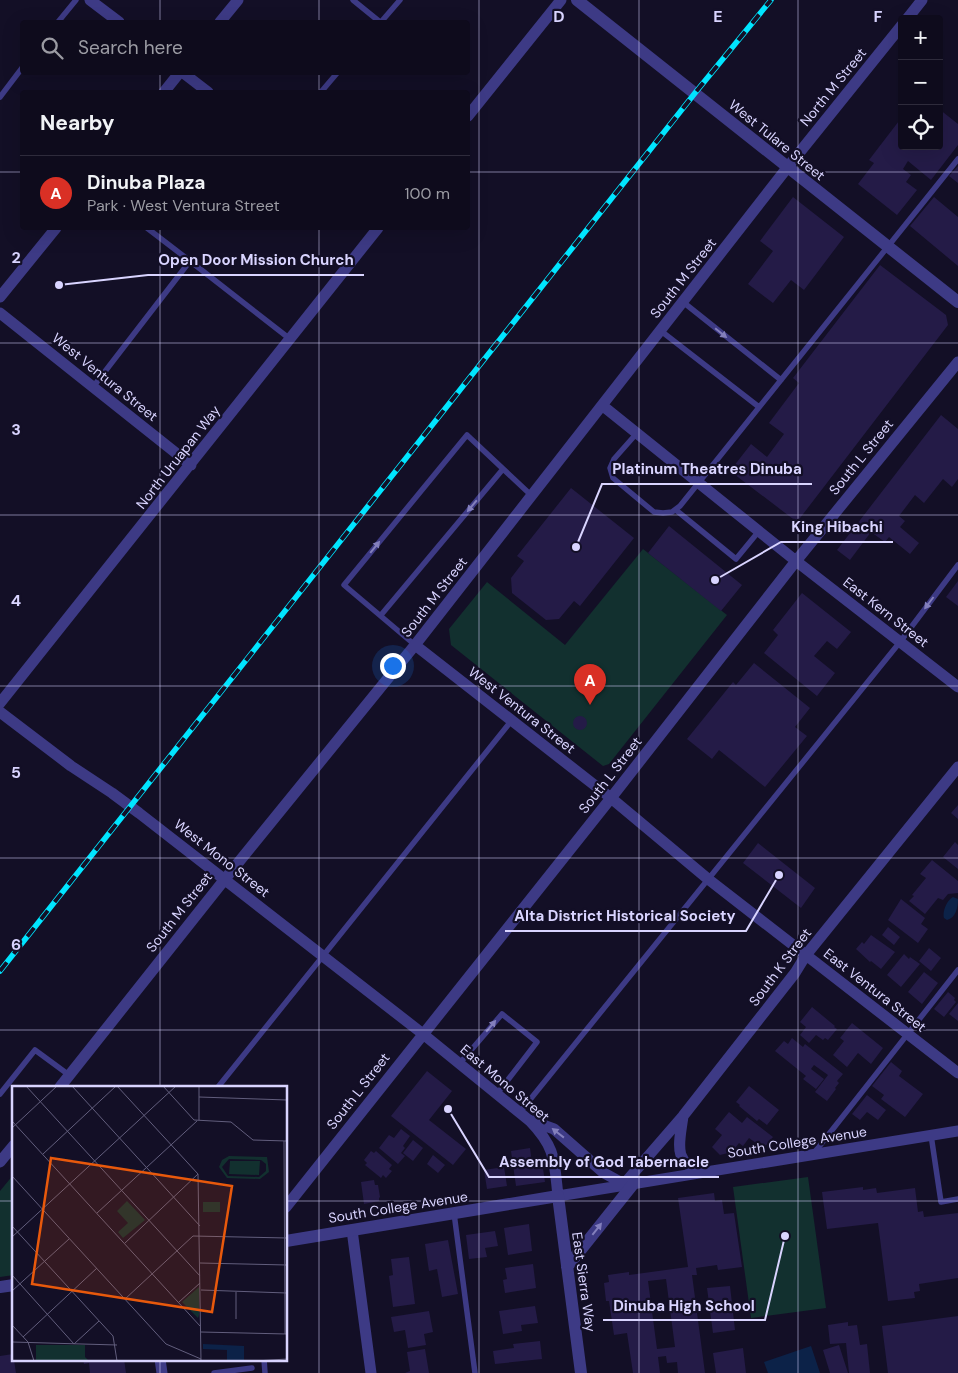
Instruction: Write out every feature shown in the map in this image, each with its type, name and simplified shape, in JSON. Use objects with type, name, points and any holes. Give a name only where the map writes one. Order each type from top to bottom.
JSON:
[{"type":"street","points":[[90,0],[116,20]]},
{"type":"street","points":[[222,20],[238,0]]},
{"type":"street","points":[[470,114],[561,0]]},
{"type":"street","name":"West Tulare Street","points":[[578,0],[958,302]]},
{"type":"street","points":[[910,15],[922,0]]},
{"type":"street","name":"North M Street","points":[[787,168],[898,30]]},
{"type":"street","points":[[166,90],[178,75]]},
{"type":"street","points":[[185,75],[205,90]]},
{"type":"street","name":"South M Street","points":[[61,1086],[225,879],[415,645],[787,168]]},
{"type":"street","points":[[0,297],[54,230]]},
{"type":"street","name":"North Uruapan Way","points":[[0,703],[376,230]]},
{"type":"street","name":"West Ventura Street","points":[[0,313],[191,465]]},
{"type":"street","name":"South L Street","points":[[288,1204],[611,798],[796,561],[958,362]]},
{"type":"street","name":"East Kern Street","points":[[603,406],[796,561],[958,687]]},
{"type":"street","name":"West Ventura Street","points":[[415,645],[611,798]]},
{"type":"street","name":"West Mono Street","points":[[0,712],[71,766],[124,802],[423,1034]]},
{"type":"street","name":"South K Street","points":[[629,1184],[795,973],[806,955],[958,767]]},
{"type":"street","name":"East Ventura Street","points":[[611,798],[708,879],[958,1073]]},
{"type":"street","name":"East Mono Street","points":[[423,1034],[520,1112],[542,1133],[550,1147],[554,1162],[558,1196]]},
{"type":"street","points":[[683,1116],[679,1146],[680,1155],[692,1169],[704,1172]]},
{"type":"street","points":[[530,1121],[554,1128],[604,1173],[629,1184],[567,1267]]},
{"type":"street","name":"South College Avenue","points":[[288,1241],[958,1131]]},
{"type":"street","points":[[0,1162],[12,1147]]},
{"type":"street","name":"East Sierra Way","points":[[558,1196],[581,1373]]},
{"type":"street","points":[[352,1230],[371,1373]]},
{"type":"street","points":[[160,1360],[162,1373]]},
{"type":"lane","points":[[60,20],[76,0]]},
{"type":"lane","points":[[353,0],[378,20]]},
{"type":"lane","points":[[382,20],[400,0]]},
{"type":"lane","points":[[0,97],[20,71]]},
{"type":"lane","points":[[324,90],[336,75]]},
{"type":"lane","points":[[637,433],[614,459],[610,468],[613,478],[654,512],[663,513],[676,510],[958,159]]},
{"type":"lane","points":[[150,230],[290,339]]},
{"type":"lane","points":[[93,387],[190,261]]},
{"type":"lane","points":[[683,302],[781,380]]},
{"type":"lane","points":[[661,330],[759,407]]},
{"type":"lane","points":[[415,645],[344,585],[467,435],[532,496]]},
{"type":"lane","points":[[380,616],[504,469]]},
{"type":"lane","points":[[676,510],[736,559],[759,530]]},
{"type":"lane","points":[[520,1112],[900,642],[958,565]]},
{"type":"lane","points":[[219,1086],[512,720]]},
{"type":"lane","points":[[813,1154],[958,970]]},
{"type":"lane","points":[[460,1064],[502,1014],[537,1042],[497,1094]]},
{"type":"lane","points":[[0,1094],[35,1050],[69,1075]]},
{"type":"lane","points":[[931,1135],[941,1202],[958,1199]]},
{"type":"lane","points":[[454,1213],[475,1373]]},
{"type":"lane","points":[[264,1360],[266,1373]]},
{"type":"lane","points":[[214,1373],[252,1368]]},
{"type":"green space","points":[[643,549],[727,615],[609,764],[603,766],[451,645],[449,629],[487,582],[565,645]]},
{"type":"green space","points":[[12,1176],[12,1275],[0,1277],[0,1191]]},
{"type":"green space","points":[[808,1177],[826,1308],[751,1318],[733,1187]]},
{"type":"water","points":[[953,897],[958,899],[957,909],[953,917],[947,920],[944,918],[944,910],[947,903]]},
{"type":"water","points":[[811,1346],[820,1373],[768,1373],[764,1362]]},
{"type":"building","points":[[943,112],[958,124],[958,145],[931,180],[908,161],[903,169],[911,175],[906,182],[917,190],[897,215],[858,184],[874,163],[869,160],[898,122],[898,150],[943,150]]},
{"type":"building","points":[[958,166],[958,183],[949,176]]},
{"type":"building","points":[[793,197],[844,237],[804,290],[791,280],[773,303],[748,284],[773,251],[760,241]]},
{"type":"building","points":[[934,197],[958,217],[958,266],[910,226]]},
{"type":"building","points":[[880,265],[946,315],[948,325],[797,522],[730,471],[751,444],[767,457],[784,434],[769,423],[799,383],[793,378]]},
{"type":"building","points":[[941,415],[958,429],[958,479],[952,487],[943,479],[924,503],[915,495],[899,516],[905,521],[900,527],[919,543],[910,554],[889,537],[885,542],[871,532],[850,560],[837,550]]},
{"type":"building","points":[[571,488],[634,538],[580,606],[574,601],[559,619],[546,620],[512,593],[511,578],[524,561],[517,556]]},
{"type":"building","points":[[669,526],[742,585],[721,611],[648,553]]},
{"type":"building","points":[[958,581],[958,606],[946,597]]},
{"type":"building","points":[[802,593],[851,632],[837,649],[827,641],[814,656],[835,673],[817,696],[764,653],[778,635],[773,630]]},
{"type":"building","points":[[754,663],[810,708],[795,727],[807,736],[765,787],[719,750],[712,759],[687,739],[733,682],[736,685]]},
{"type":"building","points":[[580,716],[585,718],[587,723],[585,728],[580,730],[575,728],[573,723],[575,718]]},
{"type":"building","points":[[958,805],[958,819],[951,813]]},
{"type":"building","points":[[955,842],[958,845],[958,869],[943,857]]},
{"type":"building","points":[[758,843],[815,888],[801,908],[743,863]]},
{"type":"building","points":[[932,860],[958,881],[958,893],[948,894],[943,900],[938,898],[925,914],[909,901],[926,878],[920,874]]},
{"type":"building","points":[[901,899],[925,918],[921,924],[928,929],[918,943],[888,920]]},
{"type":"building","points":[[888,927],[900,937],[894,945],[882,935]]},
{"type":"building","points":[[871,935],[895,952],[881,969],[856,949],[862,942],[864,944]]},
{"type":"building","points":[[929,948],[941,958],[931,971],[919,961]]},
{"type":"building","points":[[904,954],[909,959],[910,957],[920,964],[901,987],[887,975]]},
{"type":"building","points":[[924,972],[938,983],[922,1004],[908,992]]},
{"type":"building","points":[[948,992],[955,998],[956,1002],[944,1017],[934,1009]]},
{"type":"building","points":[[958,1003],[958,1021],[949,1014]]},
{"type":"building","points":[[812,1007],[837,1029],[828,1040],[825,1038],[823,1040],[816,1035],[809,1043],[800,1035],[806,1027],[800,1022]]},
{"type":"building","points":[[852,1023],[883,1048],[871,1064],[858,1053],[847,1067],[833,1055],[844,1041],[840,1038]]},
{"type":"building","points":[[792,1038],[803,1047],[805,1044],[843,1074],[837,1081],[839,1083],[836,1089],[827,1101],[815,1092],[828,1075],[814,1065],[811,1069],[824,1079],[816,1089],[803,1079],[806,1076],[775,1051],[784,1041],[788,1044]]},
{"type":"building","points":[[891,1062],[902,1071],[899,1076],[923,1094],[905,1117],[881,1099],[884,1095],[872,1086]]},
{"type":"building","points":[[427,1071],[452,1091],[429,1120],[466,1149],[453,1165],[391,1116]]},
{"type":"building","points":[[749,1086],[779,1110],[767,1125],[759,1119],[757,1121],[736,1102]]},
{"type":"building","points":[[867,1095],[886,1110],[878,1120],[867,1112],[860,1120],[852,1114]]},
{"type":"building","points":[[729,1112],[742,1123],[747,1117],[773,1137],[764,1148],[762,1147],[759,1150],[754,1146],[756,1143],[749,1138],[743,1146],[739,1143],[732,1152],[720,1155],[712,1147],[722,1135],[715,1129]]},
{"type":"building","points":[[401,1129],[410,1136],[403,1146],[405,1148],[401,1153],[405,1156],[398,1164],[379,1148],[389,1135],[394,1138]]},
{"type":"building","points":[[413,1140],[423,1148],[413,1161],[403,1153]]},
{"type":"building","points":[[530,1148],[532,1163],[542,1162],[545,1182],[516,1186],[511,1151]]},
{"type":"building","points":[[371,1151],[374,1153],[376,1151],[392,1165],[389,1169],[392,1171],[386,1178],[383,1175],[381,1178],[365,1165],[367,1163],[364,1160]]},
{"type":"building","points":[[433,1155],[445,1165],[438,1173],[427,1164]]},
{"type":"building","points":[[504,1167],[507,1186],[487,1189],[484,1170]]},
{"type":"building","points":[[374,1180],[375,1185],[378,1185],[379,1201],[364,1204],[361,1182]]},
{"type":"building","points":[[863,1187],[863,1190],[876,1188],[877,1193],[915,1188],[918,1212],[923,1211],[924,1217],[958,1213],[958,1278],[919,1284],[920,1291],[914,1292],[915,1298],[888,1301],[878,1223],[827,1229],[822,1192]]},
{"type":"building","points":[[714,1193],[715,1201],[722,1200],[724,1214],[734,1213],[742,1267],[718,1270],[717,1265],[696,1268],[697,1275],[692,1275],[705,1373],[678,1373],[677,1362],[667,1363],[666,1356],[658,1357],[660,1373],[633,1373],[627,1333],[614,1335],[609,1301],[606,1301],[604,1283],[609,1282],[608,1275],[629,1272],[629,1275],[688,1267],[678,1198]],"holes":[[[666,1279],[675,1347],[657,1349],[648,1281]]]},
{"type":"building","points":[[529,1224],[532,1251],[508,1255],[504,1228]]},
{"type":"building","points":[[495,1231],[498,1246],[485,1248],[487,1257],[469,1259],[466,1235]]},
{"type":"building","points":[[448,1240],[458,1294],[442,1297],[437,1269],[429,1271],[425,1244]]},
{"type":"building","points":[[409,1257],[415,1304],[393,1307],[389,1276],[393,1275],[391,1259]]},
{"type":"building","points":[[533,1264],[536,1288],[505,1293],[503,1280],[507,1279],[505,1268]]},
{"type":"building","points":[[730,1286],[735,1330],[713,1333],[707,1288]]},
{"type":"building","points":[[535,1306],[538,1323],[521,1325],[522,1331],[503,1334],[499,1311]]},
{"type":"building","points":[[429,1311],[433,1332],[424,1334],[426,1345],[408,1348],[405,1330],[394,1332],[391,1317]]},
{"type":"building","points":[[958,1316],[958,1373],[888,1373],[882,1326]]},
{"type":"building","points":[[848,1322],[848,1326],[857,1325],[860,1345],[867,1344],[870,1373],[849,1373],[846,1343],[830,1344],[828,1325]]},
{"type":"building","points":[[540,1341],[542,1359],[495,1364],[493,1351],[514,1348],[513,1344]]},
{"type":"building","points":[[839,1345],[848,1373],[830,1373],[823,1350]]},
{"type":"building","points":[[743,1348],[746,1373],[716,1373],[713,1353]]},
{"type":"building","points":[[425,1349],[429,1373],[405,1373],[410,1371],[407,1352]]},
{"type":"building","points":[[12,1354],[16,1373],[0,1373],[0,1356]]},
{"type":"building","points":[[83,1360],[124,1360],[126,1373],[90,1373],[89,1363],[84,1364]]},
{"type":"railway","points":[[0,971],[695,93],[771,0]]},
{"type":"place","name":"Open Door Mission Church","points":[[59,285]]},
{"type":"place","name":"Platinum Theatres Dinuba","points":[[576,547]]},
{"type":"place","name":"King Hibachi","points":[[715,580]]},
{"type":"place","name":"Dinuba Plaza","points":[[590,705]]},
{"type":"place","name":"Alta District Historical Society","points":[[779,875]]},
{"type":"place","name":"Assembly of God Tabernacle","points":[[448,1109]]},
{"type":"place","name":"Dinuba High School","points":[[785,1236]]}]
